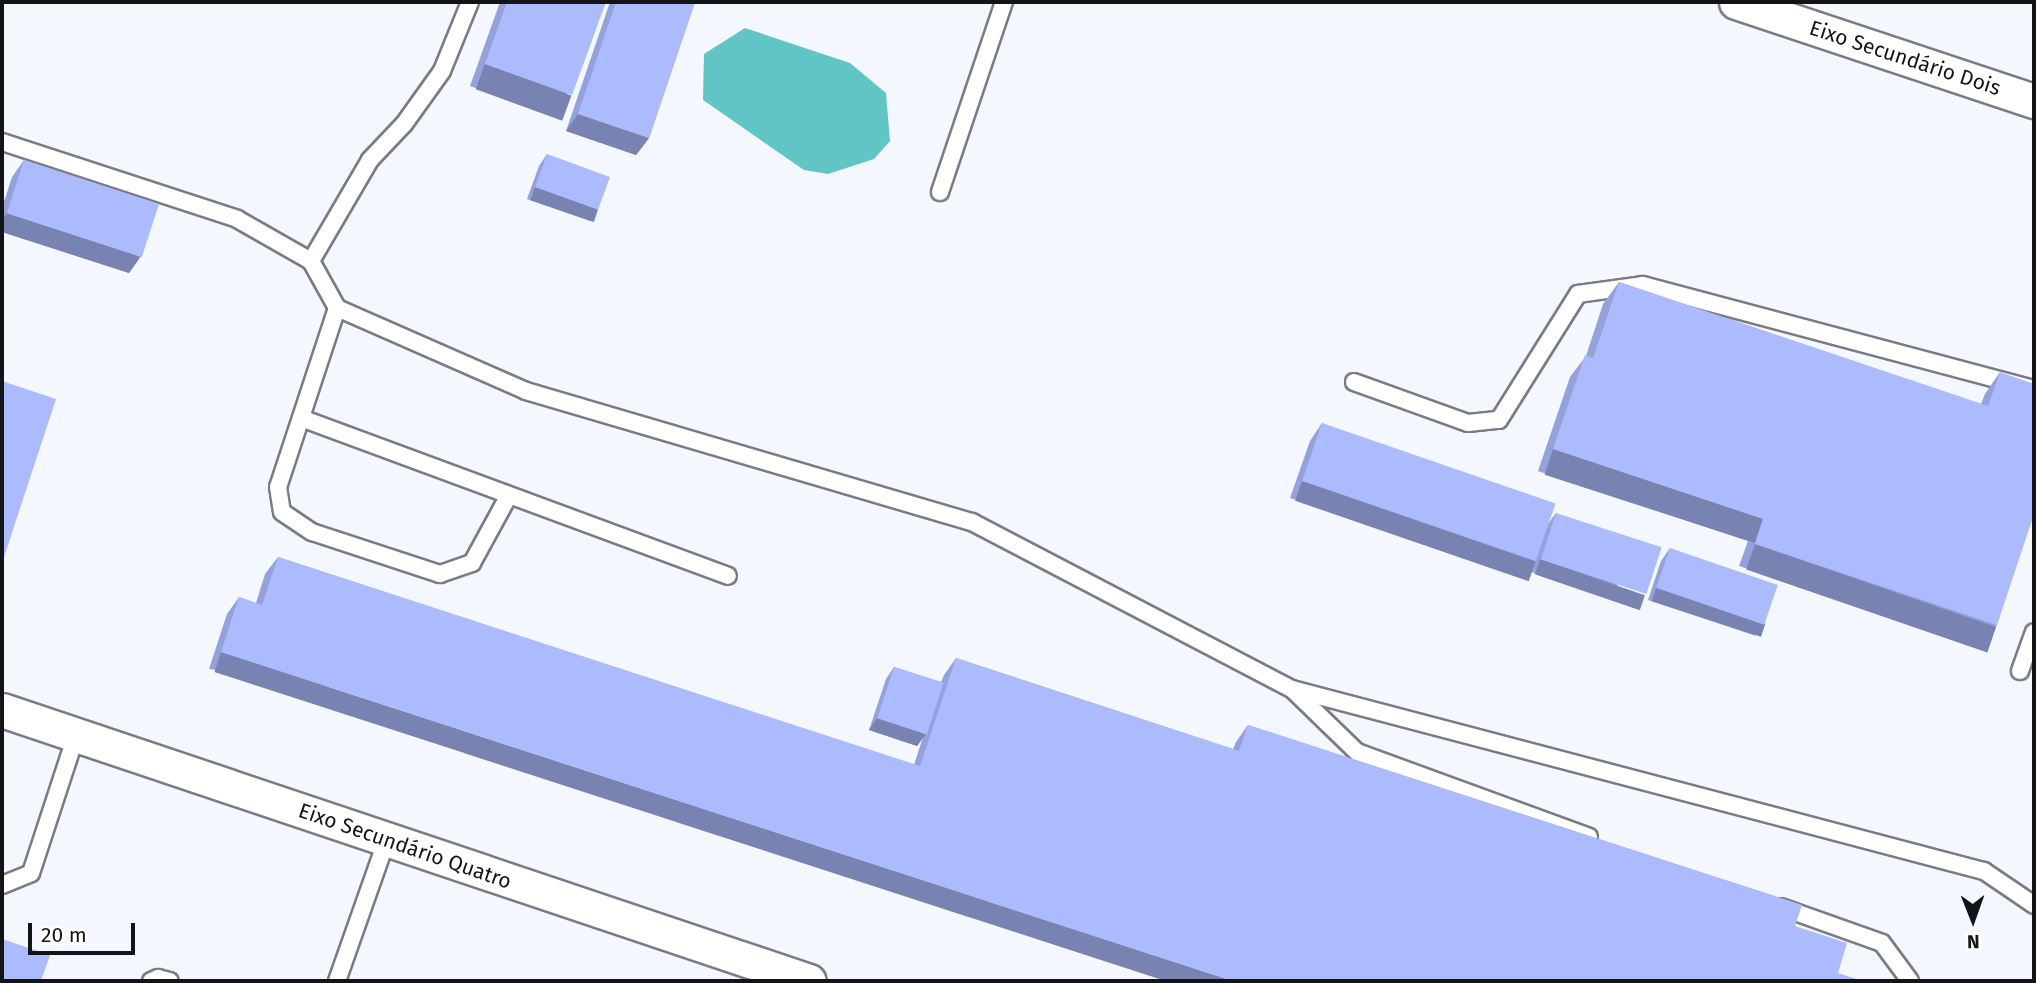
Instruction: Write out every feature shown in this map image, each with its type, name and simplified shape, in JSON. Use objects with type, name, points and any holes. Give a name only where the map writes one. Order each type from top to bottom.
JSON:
[{"type":"street","name":"Eixo Secundário Dois","points":[[1736,2],[2034,101]]},
{"type":"street","name":"Eixo Secundário Quatro","points":[[2,710],[809,981]]},
{"type":"lane","points":[[311,261],[370,160],[404,124],[442,71],[470,2]]},
{"type":"lane","points":[[940,192],[1003,2]]},
{"type":"lane","points":[[2,142],[237,219],[311,261],[337,307],[526,391],[972,522],[1292,689],[1984,871],[2034,905]]},
{"type":"lane","points":[[1354,382],[1468,423],[1499,420],[1578,293],[1643,285],[2034,389]]},
{"type":"lane","points":[[337,307],[278,487],[282,512],[312,532],[440,574],[472,563],[509,495]]},
{"type":"lane","points":[[301,418],[728,576]]},
{"type":"lane","points":[[2020,671],[2034,632]]},
{"type":"lane","points":[[1292,689],[1357,752],[1607,843]]},
{"type":"lane","points":[[2,885],[31,873],[76,735]]},
{"type":"lane","points":[[337,981],[387,839]]},
{"type":"lane","points":[[1764,900],[1882,943],[1910,981]]},
{"type":"lane","points":[[151,981],[158,978],[170,981]]},
{"type":"water","points":[[745,28],[850,63],[886,93],[890,141],[874,159],[828,174],[804,170],[703,100],[704,54]]},
{"type":"building","points":[[507,2],[606,2],[572,95],[485,64]]},
{"type":"building","points":[[616,2],[695,2],[649,138],[578,114]]},
{"type":"building","points":[[547,154],[610,177],[598,210],[535,187]]},
{"type":"building","points":[[24,160],[159,204],[142,257],[7,213]]},
{"type":"building","points":[[1619,282],[1988,406],[2000,372],[2034,384],[2034,514],[1997,625],[1755,544],[1763,519],[1553,449],[1585,355],[1593,358]]},
{"type":"building","points":[[2,381],[56,399],[2,563]]},
{"type":"building","points":[[1322,423],[1556,503],[1536,561],[1302,481]]},
{"type":"building","points":[[1556,513],[1662,547],[1646,594],[1541,560]]},
{"type":"building","points":[[1670,548],[1778,585],[1764,625],[1656,588]]},
{"type":"building","points":[[278,557],[920,766],[956,658],[1239,751],[1248,725],[1802,905],[1795,926],[1847,943],[1838,973],[1863,981],[1232,981],[221,652],[239,597],[262,605]]},
{"type":"building","points":[[894,667],[943,683],[927,734],[877,718]]},
{"type":"building","points":[[2,939],[50,955],[41,981],[2,981]]}]
